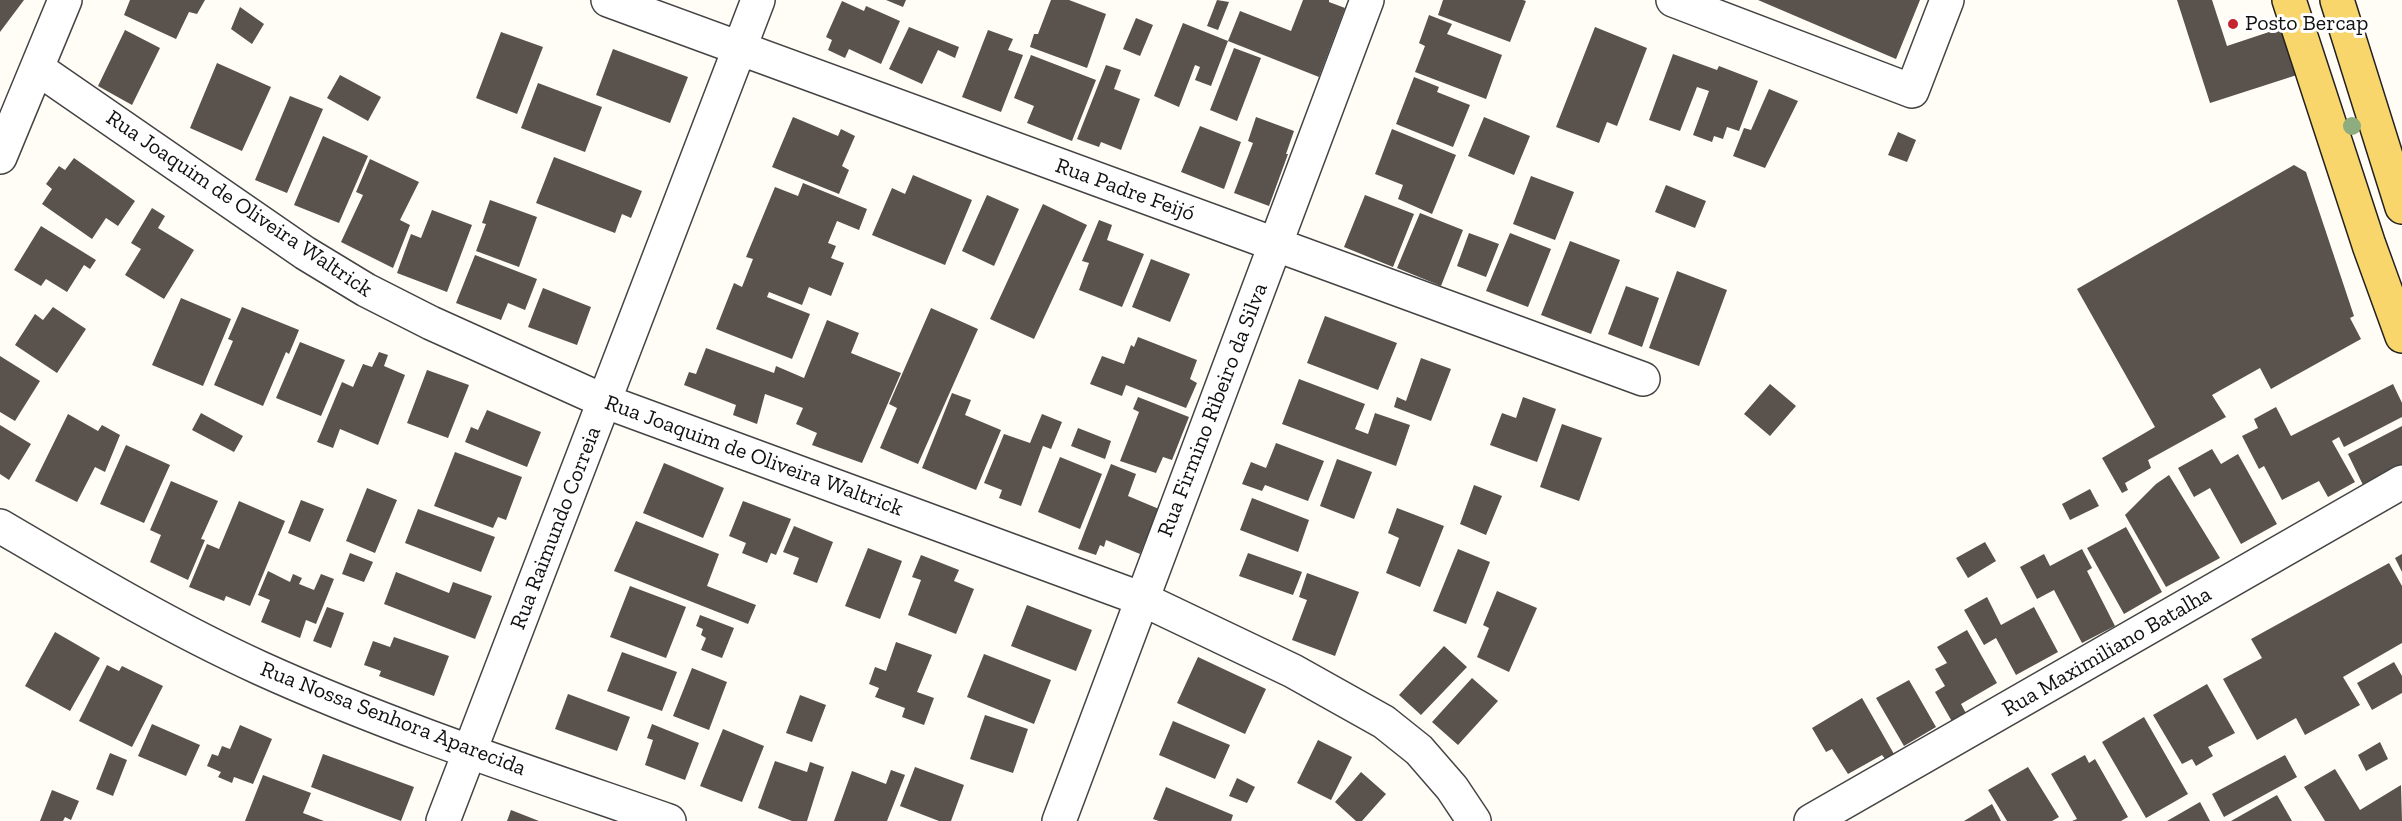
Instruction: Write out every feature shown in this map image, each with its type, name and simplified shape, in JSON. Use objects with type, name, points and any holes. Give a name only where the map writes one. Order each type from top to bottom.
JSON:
[{"type":"main road","points":[[2289,0],[2402,336]]},
{"type":"main road","points":[[2337,0],[2402,207]]},
{"type":"street","points":[[0,157],[65,0]]},
{"type":"street","name":"Rua Padre Feijó","points":[[608,0],[1642,380]]},
{"type":"street","name":"Rua Raimundo Correia","points":[[443,821],[759,0]]},
{"type":"street","name":"Rua Firmino Ribeiro da Silva","points":[[1059,821],[1367,0]]},
{"type":"street","points":[[1673,0],[1912,91],[1947,0]]},
{"type":"street","name":"Rua Joaquim de Oliveira Waltrick","points":[[37,68],[305,253],[366,290],[431,323],[604,401],[1142,598],[1293,671],[1384,722],[1419,750],[1452,788],[1474,821]]},
{"type":"street","name":"Rua Maximiliano Batalha","points":[[1811,821],[2402,482]]},
{"type":"street","name":"Rua Nossa Senhora Aparecida","points":[[0,526],[180,628],[330,699],[470,752],[669,821]]},
{"type":"building","points":[[0,0],[24,0],[0,32]]},
{"type":"building","points":[[130,0],[205,0],[197,14],[189,12],[176,39],[124,15]]},
{"type":"building","points":[[886,0],[906,0],[903,7]]},
{"type":"building","points":[[1051,0],[1069,0],[1106,14],[1087,68],[1030,47],[1034,34],[1038,34]]},
{"type":"building","points":[[1217,0],[1229,2],[1218,30],[1207,26]]},
{"type":"building","points":[[1303,0],[1329,0],[1345,8],[1319,77],[1228,41],[1240,11],[1291,31]]},
{"type":"building","points":[[1443,0],[1526,1],[1510,42],[1438,15]]},
{"type":"building","points":[[1758,0],[1920,0],[1896,59]]},
{"type":"building","points":[[2177,0],[2212,0],[2227,46],[2284,27],[2300,74],[2210,103]]},
{"type":"building","points":[[842,1],[864,11],[866,6],[900,21],[881,64],[849,49],[845,58],[828,50],[832,40],[826,37]]},
{"type":"building","points":[[240,7],[264,24],[252,44],[231,29]]},
{"type":"building","points":[[1429,15],[1452,24],[1447,34],[1502,55],[1486,99],[1415,72],[1425,46],[1419,43]]},
{"type":"building","points":[[1136,18],[1153,25],[1140,56],[1123,49]]},
{"type":"building","points":[[1183,23],[1228,41],[1211,86],[1195,80],[1200,67],[1195,65],[1179,107],[1154,96]]},
{"type":"building","points":[[909,27],[959,47],[955,58],[938,50],[922,84],[889,69]]},
{"type":"building","points":[[1595,27],[1647,48],[1617,126],[1607,122],[1599,143],[1556,127]]},
{"type":"building","points":[[125,30],[160,48],[132,105],[98,86]]},
{"type":"building","points":[[988,30],[1013,39],[1008,50],[1023,55],[1001,112],[962,97]]},
{"type":"building","points":[[501,32],[543,47],[517,114],[476,98]]},
{"type":"building","points":[[1234,48],[1261,58],[1237,121],[1210,110]]},
{"type":"building","points":[[613,49],[688,77],[670,123],[596,95]]},
{"type":"building","points":[[1673,54],[1717,70],[1719,66],[1758,81],[1739,131],[1727,127],[1723,139],[1714,136],[1712,142],[1693,135],[1709,91],[1697,87],[1680,131],[1649,120]]},
{"type":"building","points":[[1031,55],[1096,80],[1072,141],[1027,123],[1034,106],[1014,98]]},
{"type":"building","points":[[217,63],[271,87],[242,151],[190,128]]},
{"type":"building","points":[[1106,65],[1121,70],[1114,89],[1140,99],[1121,150],[1101,142],[1099,147],[1077,139]]},
{"type":"building","points":[[340,75],[381,97],[368,121],[327,98]]},
{"type":"building","points":[[1414,77],[1439,87],[1437,92],[1470,105],[1453,147],[1396,124]]},
{"type":"building","points":[[538,83],[602,107],[585,152],[521,128]]},
{"type":"building","points":[[1769,89],[1798,101],[1765,168],[1733,156],[1744,128],[1751,130]]},
{"type":"building","points":[[290,96],[323,109],[287,193],[255,180]]},
{"type":"building","points":[[793,117],[838,136],[841,129],[855,136],[842,166],[849,170],[839,194],[772,167]]},
{"type":"building","points":[[1256,117],[1294,131],[1269,206],[1234,193],[1253,143],[1248,141]]},
{"type":"building","points":[[1484,117],[1530,136],[1514,175],[1468,156]]},
{"type":"building","points":[[1200,126],[1241,142],[1224,189],[1181,172]]},
{"type":"building","points":[[1392,129],[1456,155],[1432,214],[1398,199],[1403,185],[1375,174]]},
{"type":"building","points":[[1898,132],[1916,140],[1907,162],[1888,155]]},
{"type":"building","points":[[323,136],[368,156],[339,223],[294,205]]},
{"type":"building","points":[[554,157],[642,191],[631,218],[622,214],[615,233],[536,203]]},
{"type":"building","points":[[74,158],[135,201],[118,226],[106,218],[92,239],[42,204],[52,189],[46,184],[59,166],[65,170]]},
{"type":"building","points":[[370,159],[419,182],[400,220],[410,225],[393,268],[341,242],[363,195],[356,192]]},
{"type":"building","points":[[2294,165],[2306,172],[2354,316],[2350,318],[2361,339],[2271,389],[2260,368],[2212,395],[2226,417],[2148,460],[2151,468],[2125,483],[2128,490],[2122,493],[2102,458],[2155,427],[2077,289]]},
{"type":"building","points":[[913,175],[972,200],[945,265],[872,235],[892,188],[905,194]]},
{"type":"building","points":[[1531,176],[1574,192],[1555,240],[1513,224]]},
{"type":"building","points":[[803,183],[867,209],[859,230],[837,221],[828,243],[836,246],[831,258],[844,263],[831,296],[809,287],[802,305],[769,292],[767,297],[810,314],[792,359],[716,329],[734,283],[742,287],[753,259],[746,257],[775,187],[798,196]]},
{"type":"building","points":[[1666,185],[1706,201],[1695,228],[1655,212]]},
{"type":"building","points":[[987,195],[1019,209],[994,266],[962,251]]},
{"type":"building","points":[[1365,195],[1414,214],[1393,267],[1344,247]]},
{"type":"building","points":[[490,200],[537,217],[519,267],[476,251],[486,224],[482,223]]},
{"type":"building","points":[[1043,204],[1087,225],[1034,339],[990,319]]},
{"type":"building","points":[[152,208],[165,216],[158,228],[194,250],[164,299],[125,275],[141,249],[131,243]]},
{"type":"building","points":[[432,210],[472,225],[447,292],[397,273],[411,234],[421,238]]},
{"type":"building","points":[[1420,213],[1463,230],[1441,286],[1397,268]]},
{"type":"building","points":[[1099,220],[1112,225],[1107,240],[1144,254],[1122,307],[1079,290],[1089,263],[1082,261]]},
{"type":"building","points":[[41,226],[96,260],[90,269],[84,265],[67,292],[46,279],[41,286],[14,270]]},
{"type":"building","points":[[1469,233],[1499,244],[1486,277],[1457,266]]},
{"type":"building","points":[[1510,233],[1551,249],[1528,307],[1486,291]]},
{"type":"building","points":[[1570,241],[1620,260],[1591,334],[1541,315]]},
{"type":"building","points":[[475,255],[537,279],[525,310],[508,303],[501,320],[456,303]]},
{"type":"building","points":[[1151,259],[1190,274],[1170,322],[1132,307]]},
{"type":"building","points":[[1677,271],[1727,290],[1699,366],[1649,348]]},
{"type":"building","points":[[1626,286],[1659,298],[1642,347],[1608,334]]},
{"type":"building","points":[[543,288],[591,307],[577,345],[528,327]]},
{"type":"building","points":[[181,298],[231,319],[203,386],[152,365]]},
{"type":"building","points":[[53,307],[86,329],[57,373],[15,345],[35,314],[43,320]]},
{"type":"building","points":[[242,307],[299,330],[289,354],[286,352],[263,406],[214,385],[233,341],[228,339]]},
{"type":"building","points":[[931,308],[978,329],[918,464],[880,448],[897,408],[889,404]]},
{"type":"building","points":[[1325,316],[1397,343],[1378,390],[1307,363]]},
{"type":"building","points":[[827,320],[859,333],[851,353],[901,373],[862,463],[812,445],[817,433],[796,424],[803,408],[765,394],[757,424],[733,415],[736,405],[684,385],[689,372],[696,374],[706,348],[774,373],[776,366],[804,378]]},
{"type":"building","points":[[1138,337],[1197,360],[1190,379],[1197,383],[1186,408],[1126,385],[1122,396],[1090,384],[1102,356],[1124,364],[1131,345],[1134,347]]},
{"type":"building","points":[[300,342],[345,360],[321,416],[276,398]]},
{"type":"building","points":[[379,352],[388,355],[384,366],[405,375],[378,445],[340,429],[333,448],[317,442],[342,382],[353,387],[363,364],[372,367]]},
{"type":"building","points":[[0,356],[40,381],[15,421],[0,412]]},
{"type":"building","points":[[1421,358],[1451,369],[1431,421],[1394,407],[1397,397],[1406,401]]},
{"type":"building","points":[[427,370],[469,385],[448,438],[407,423]]},
{"type":"building","points":[[1299,379],[1365,404],[1355,429],[1368,434],[1375,413],[1410,425],[1396,466],[1282,424]]},
{"type":"building","points":[[1770,384],[1796,406],[1770,436],[1744,414]]},
{"type":"building","points":[[2393,384],[2402,403],[2402,417],[2344,447],[2339,437],[2332,441],[2355,482],[2328,497],[2319,481],[2282,500],[2264,466],[2259,469],[2242,436],[2258,428],[2254,419],[2276,407],[2291,436]]},
{"type":"building","points":[[952,393],[971,400],[965,415],[1001,430],[976,490],[922,468]]},
{"type":"building","points":[[1138,397],[1189,417],[1172,460],[1163,457],[1156,473],[1120,461],[1139,412],[1133,409]]},
{"type":"building","points":[[1523,397],[1556,409],[1537,462],[1490,445],[1502,413],[1516,418]]},
{"type":"building","points":[[487,410],[541,432],[527,467],[465,442],[471,427],[478,430]]},
{"type":"building","points":[[201,413],[243,436],[234,452],[192,430]]},
{"type":"building","points":[[68,414],[98,431],[102,425],[120,435],[105,472],[95,467],[77,502],[35,481]]},
{"type":"building","points":[[1042,414],[1062,422],[1051,449],[1043,446],[1021,506],[999,498],[1002,490],[984,483],[1004,434],[1030,443]]},
{"type":"building","points":[[1562,424],[1602,438],[1579,501],[1540,487]]},
{"type":"building","points":[[0,425],[31,444],[9,480],[0,474]]},
{"type":"building","points":[[2402,426],[2402,465],[2363,485],[2348,454]]},
{"type":"building","points":[[1078,428],[1111,441],[1105,459],[1071,446]]},
{"type":"building","points":[[1276,443],[1324,461],[1308,501],[1265,485],[1262,491],[1242,484],[1251,462],[1266,468]]},
{"type":"building","points":[[126,445],[170,465],[144,523],[100,504]]},
{"type":"building","points":[[2212,449],[2221,464],[2238,454],[2277,524],[2241,544],[2210,488],[2194,497],[2178,468]]},
{"type":"building","points":[[455,452],[522,477],[506,520],[498,517],[493,528],[434,506]]},
{"type":"building","points":[[1060,457],[1102,474],[1080,529],[1038,512]]},
{"type":"building","points":[[1337,459],[1372,472],[1354,519],[1320,506]]},
{"type":"building","points":[[664,463],[724,488],[703,538],[643,513]]},
{"type":"building","points":[[1111,464],[1136,474],[1128,496],[1159,509],[1140,554],[1106,540],[1104,547],[1100,545],[1096,555],[1078,549]]},
{"type":"building","points":[[2169,475],[2220,558],[2166,587],[2125,515],[2156,484]]},
{"type":"building","points":[[171,481],[218,501],[201,539],[205,540],[188,580],[150,562],[161,535],[150,530]]},
{"type":"building","points":[[1474,485],[1502,496],[1486,535],[1460,524]]},
{"type":"building","points":[[367,488],[397,500],[375,553],[346,541]]},
{"type":"building","points":[[2090,489],[2099,506],[2070,520],[2062,504]]},
{"type":"building","points":[[1252,498],[1309,520],[1298,552],[1240,530]]},
{"type":"building","points":[[301,500],[324,509],[310,542],[288,533]]},
{"type":"building","points":[[239,501],[285,521],[250,606],[226,596],[224,601],[189,587],[207,544],[219,549]]},
{"type":"building","points":[[743,501],[791,519],[776,555],[771,553],[767,563],[742,553],[746,543],[729,536]]},
{"type":"building","points":[[1397,508],[1444,526],[1420,587],[1386,573],[1399,538],[1388,533]]},
{"type":"building","points":[[418,509],[495,537],[481,572],[405,543]]},
{"type":"building","points":[[636,521],[719,554],[707,586],[756,605],[748,624],[614,571]]},
{"type":"building","points":[[794,526],[833,542],[817,583],[793,574],[799,558],[783,552]]},
{"type":"building","points":[[2126,527],[2162,592],[2124,614],[2087,548]]},
{"type":"building","points":[[1985,542],[1996,561],[1968,578],[1956,558]]},
{"type":"building","points":[[868,548],[902,561],[880,619],[845,606]]},
{"type":"building","points":[[1458,549],[1490,562],[1466,624],[1433,611]]},
{"type":"building","points":[[2082,549],[2092,568],[2087,571],[2115,626],[2082,643],[2054,590],[2037,599],[2020,567],[2044,554],[2050,566]]},
{"type":"building","points":[[350,553],[373,562],[364,582],[342,574]]},
{"type":"building","points":[[1248,553],[1302,572],[1293,595],[1239,576]]},
{"type":"building","points":[[2402,554],[2402,572],[2395,558]]},
{"type":"building","points":[[921,555],[959,570],[954,581],[974,589],[956,634],[908,615],[921,580],[912,577]]},
{"type":"building","points":[[2389,563],[2402,586],[2402,643],[2343,677],[2360,705],[2305,735],[2296,718],[2257,740],[2223,679],[2262,658],[2251,639]]},
{"type":"building","points":[[268,571],[290,582],[293,574],[302,578],[299,584],[314,590],[321,574],[334,579],[316,624],[306,620],[300,638],[261,622],[270,600],[258,595]]},
{"type":"building","points":[[396,572],[449,593],[453,582],[492,596],[475,639],[384,604]]},
{"type":"building","points":[[1307,573],[1359,592],[1335,656],[1292,640],[1307,600],[1299,597]]},
{"type":"building","points":[[630,586],[686,607],[666,658],[610,637]]},
{"type":"building","points":[[1497,591],[1537,608],[1509,672],[1477,657],[1489,628],[1483,625]]},
{"type":"building","points":[[1987,597],[2001,625],[2034,607],[2058,652],[2016,675],[1996,638],[1984,645],[1964,610]]},
{"type":"building","points":[[1027,605],[1092,630],[1076,671],[1011,646]]},
{"type":"building","points":[[327,607],[344,613],[331,648],[313,641]]},
{"type":"building","points":[[700,615],[734,628],[722,658],[701,650],[706,638],[701,635],[703,629],[696,626]]},
{"type":"building","points":[[1967,630],[1997,683],[1961,704],[1968,717],[1954,725],[1935,692],[1945,686],[1935,669],[1947,663],[1937,647]]},
{"type":"building","points":[[55,632],[100,658],[70,711],[25,686]]},
{"type":"building","points":[[394,637],[449,656],[434,696],[379,676],[381,671],[364,665],[373,641],[390,647]]},
{"type":"building","points":[[896,642],[932,655],[917,692],[934,698],[924,725],[902,717],[905,708],[875,697],[879,688],[869,684],[875,667],[886,671]]},
{"type":"building","points":[[1444,646],[1467,667],[1421,715],[1399,695]]},
{"type":"building","points":[[622,652],[677,672],[662,711],[607,691]]},
{"type":"building","points":[[984,654],[1051,680],[1034,724],[967,697]]},
{"type":"building","points":[[1198,657],[1266,689],[1245,734],[1177,703]]},
{"type":"building","points":[[2394,662],[2402,676],[2402,693],[2372,710],[2357,683]]},
{"type":"building","points":[[107,665],[119,671],[122,666],[163,686],[132,747],[79,721]]},
{"type":"building","points":[[692,668],[727,682],[709,730],[673,716]]},
{"type":"building","points":[[1472,678],[1498,701],[1458,745],[1432,722]]},
{"type":"building","points":[[1909,680],[1936,727],[1904,746],[1876,698]]},
{"type":"building","points":[[2207,684],[2235,733],[2208,747],[2213,756],[2196,766],[2192,759],[2182,764],[2153,715]]},
{"type":"building","points":[[568,694],[630,717],[617,751],[555,729]]},
{"type":"building","points":[[800,695],[826,705],[812,742],[786,733]]},
{"type":"building","points":[[1862,698],[1894,754],[1886,760],[1882,755],[1848,774],[1832,749],[1826,752],[1812,728]]},
{"type":"building","points":[[985,715],[1028,729],[1013,773],[970,759]]},
{"type":"building","points":[[2144,717],[2188,794],[2146,818],[2102,742]]},
{"type":"building","points":[[1173,721],[1230,745],[1215,779],[1159,755]]},
{"type":"building","points":[[152,724],[200,745],[186,776],[138,756]]},
{"type":"building","points":[[652,724],[699,743],[685,780],[645,765],[653,740],[647,738]]},
{"type":"building","points":[[240,725],[272,739],[253,784],[234,777],[232,783],[218,777],[221,772],[207,766],[212,754],[218,756],[222,746],[230,749]]},
{"type":"building","points":[[723,729],[764,746],[742,802],[700,786]]},
{"type":"building","points":[[1318,740],[1352,757],[1331,800],[1297,783]]},
{"type":"building","points":[[2380,742],[2388,759],[2366,771],[2358,755]]},
{"type":"building","points":[[110,753],[127,760],[113,796],[96,789]]},
{"type":"building","points":[[323,754],[414,787],[401,821],[311,787]]},
{"type":"building","points":[[2085,755],[2089,763],[2095,759],[2128,817],[2121,821],[2072,821],[2077,819],[2051,774]]},
{"type":"building","points":[[2285,755],[2297,777],[2224,817],[2212,794]]},
{"type":"building","points":[[775,761],[807,772],[810,762],[824,767],[807,821],[792,821],[758,808]]},
{"type":"building","points":[[915,767],[964,785],[951,821],[939,821],[900,806]]},
{"type":"building","points":[[2028,767],[2059,817],[2052,821],[2007,821],[1988,790]]},
{"type":"building","points":[[2335,769],[2360,810],[2401,785],[2402,821],[2325,821],[2304,787]]},
{"type":"building","points":[[891,770],[905,775],[887,821],[834,821],[852,771],[886,784]]},
{"type":"building","points":[[1361,772],[1386,794],[1362,821],[1356,821],[1335,802]]},
{"type":"building","points":[[263,775],[311,793],[303,813],[324,821],[245,821]]},
{"type":"building","points":[[1237,778],[1255,787],[1247,803],[1229,796]]},
{"type":"building","points":[[1166,787],[1233,815],[1231,821],[1159,821],[1153,819]]},
{"type":"building","points":[[52,790],[79,801],[71,820],[65,817],[63,821],[40,821]]},
{"type":"building","points":[[2277,795],[2292,821],[2231,821]]},
{"type":"building","points":[[2200,802],[2210,821],[2167,821]]},
{"type":"building","points":[[1992,804],[2001,821],[1964,821]]},
{"type":"building","points":[[511,810],[539,821],[507,821]]},
{"type":"place","name":"Posto Bercap","points":[[2233,24]]}]
